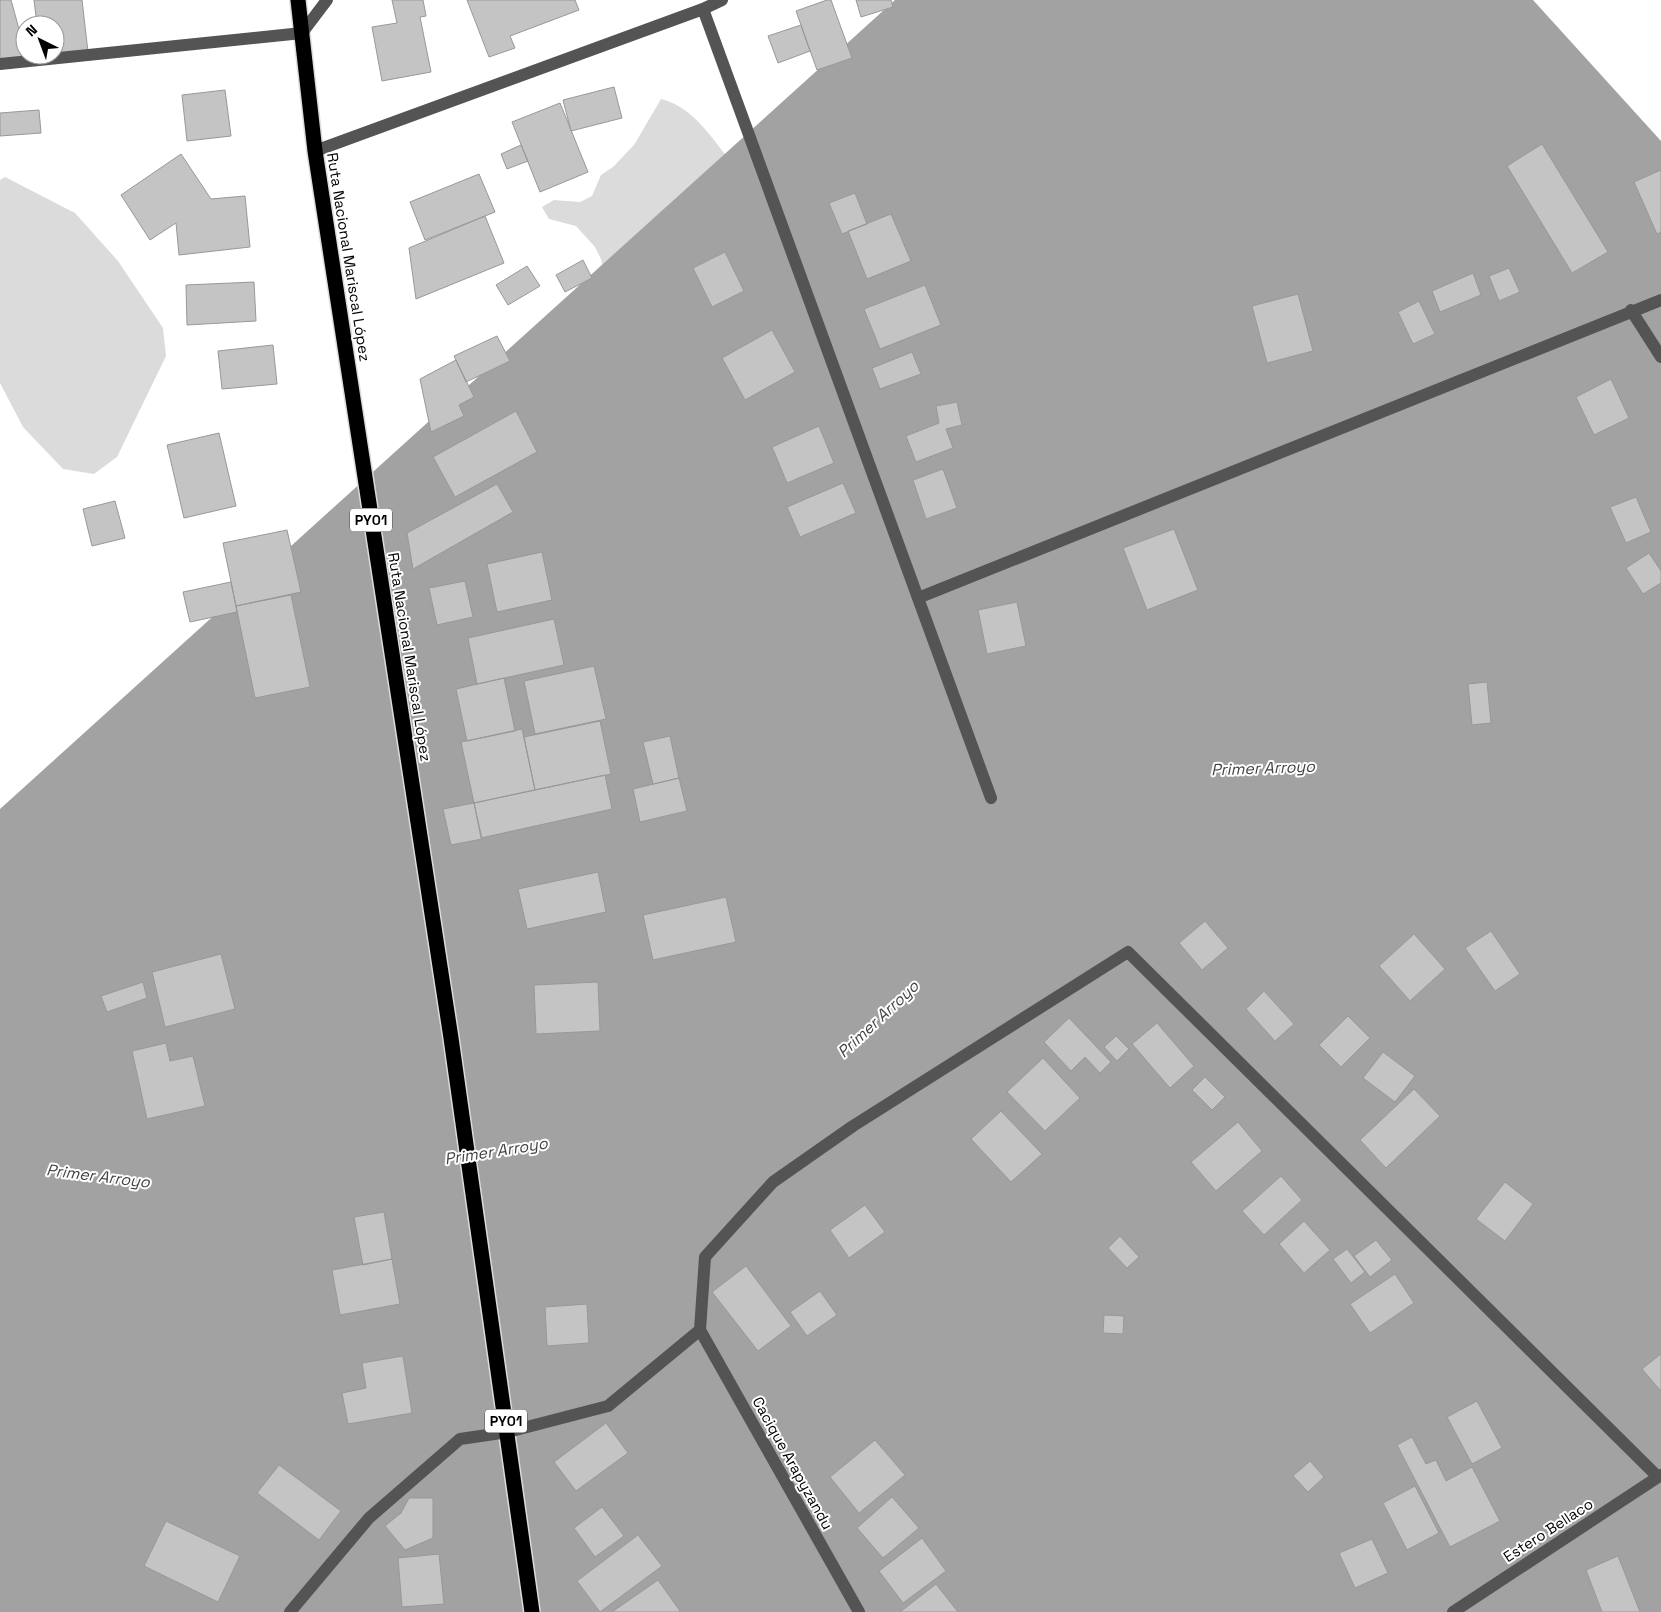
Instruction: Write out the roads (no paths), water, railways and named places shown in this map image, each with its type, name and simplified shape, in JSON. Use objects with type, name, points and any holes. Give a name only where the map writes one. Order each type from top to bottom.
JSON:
[{"type":"highway","name":"Ruta Nacional Mariscal López","points":[[298,0],[315,151],[451,1038],[508,1432]]},
{"type":"highway","name":"PY01","points":[[508,1432],[532,1612]]},
{"type":"street","points":[[0,64],[302,33],[327,0]]},
{"type":"street","points":[[315,151],[703,9],[722,0]]},
{"type":"street","points":[[703,9],[991,798]]},
{"type":"street","points":[[918,598],[1631,310],[1661,300]]},
{"type":"street","points":[[1631,310],[1661,357]]},
{"type":"street","points":[[290,1612],[313,1582],[369,1518],[460,1438],[508,1432],[608,1406],[700,1330],[705,1257],[773,1182],[853,1126],[1128,952],[1659,1476]]},
{"type":"street","name":"Cacique Arapyzandu","points":[[700,1330],[859,1612]]},
{"type":"street","name":"Estero Bellaco","points":[[1453,1612],[1659,1476]]},
{"type":"water","name":"Primer Arroyo","points":[[895,0],[1533,0],[1661,141],[1661,1612],[0,1612],[0,809]]}]
